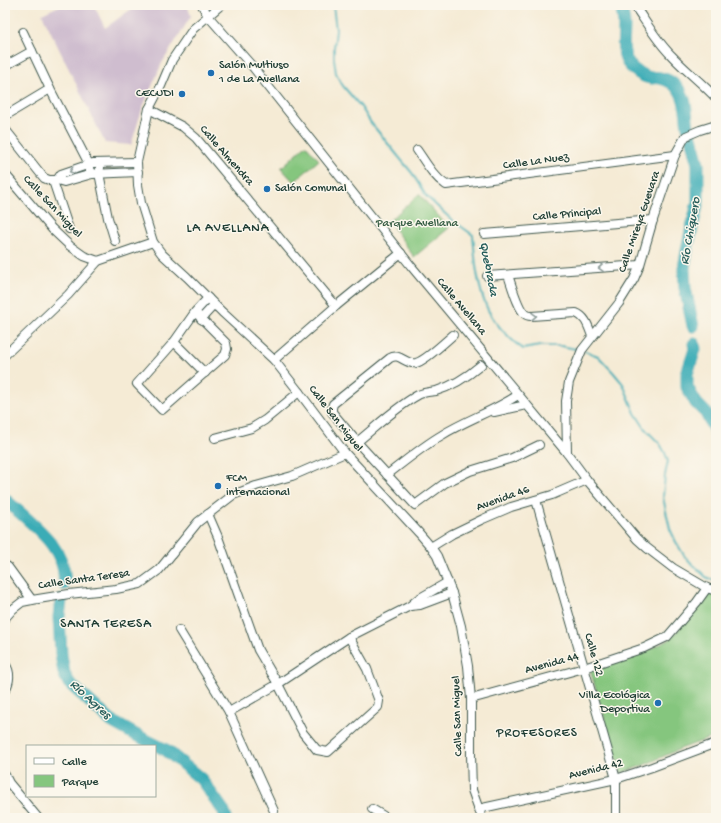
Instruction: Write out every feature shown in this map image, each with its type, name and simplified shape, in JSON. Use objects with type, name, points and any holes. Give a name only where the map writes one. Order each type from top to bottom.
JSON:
[{"type":"street","name":"Calle Avellana","points":[[202,5],[208,16],[252,66],[401,252],[637,540],[672,568],[707,588],[716,591]]},
{"type":"street","points":[[5,355],[68,296],[98,261],[153,242],[141,203],[138,172],[138,162],[149,109],[172,60],[193,29],[221,5]]},
{"type":"street","points":[[634,5],[656,38],[672,56],[716,98]]},
{"type":"street","points":[[23,32],[50,89],[89,164],[89,169],[95,174],[115,241]]},
{"type":"street","points":[[5,66],[32,51]]},
{"type":"street","points":[[5,116],[50,89]]},
{"type":"street","name":"Calle Almendra","points":[[149,109],[184,127],[196,138],[336,306]]},
{"type":"street","name":"Calle Mireya Guevara","points":[[567,453],[566,402],[569,382],[582,350],[619,303],[634,279],[640,265],[653,220],[675,155],[686,136],[716,125]]},
{"type":"street","points":[[5,129],[44,178],[49,180],[64,182],[95,174],[138,172]]},
{"type":"street","name":"Calle La Nuez","points":[[417,150],[432,172],[446,185],[675,155]]},
{"type":"street","points":[[55,180],[61,174],[93,163],[138,162]]},
{"type":"street","points":[[95,174],[100,168],[98,163]]},
{"type":"street","name":"Calle San Miguel","points":[[5,174],[52,228],[70,246],[84,256],[98,261]]},
{"type":"street","points":[[55,180],[69,229]]},
{"type":"street","name":"Calle Principal","points":[[484,234],[653,220]]},
{"type":"street","name":"Calle San Miguel","points":[[153,242],[162,254],[214,305],[274,360],[345,453],[419,533],[437,556],[452,593],[461,626],[468,666],[471,698],[472,790],[482,818]]},
{"type":"street","points":[[274,360],[401,252]]},
{"type":"street","points":[[487,276],[640,265]]},
{"type":"street","points":[[508,275],[517,301],[522,312],[526,315],[576,313],[581,315],[585,320],[592,336]]},
{"type":"street","points":[[195,312],[226,343],[227,349],[225,355],[162,410],[137,384],[174,342],[195,312],[208,298]]},
{"type":"street","points":[[201,319],[214,305]]},
{"type":"street","points":[[453,334],[424,359],[415,363],[406,362],[394,355],[333,404],[332,412],[357,442],[415,505],[445,483],[470,471],[512,458],[538,445]]},
{"type":"street","points":[[174,342],[205,373]]},
{"type":"street","points":[[357,442],[406,402],[421,394],[437,391],[455,383],[469,375],[481,365]]},
{"type":"street","points":[[215,438],[252,428],[265,420],[299,392]]},
{"type":"street","points":[[387,475],[442,434],[480,416],[518,395]]},
{"type":"street","points":[[480,416],[526,405]]},
{"type":"street","name":"Calle Santa Teresa","points":[[5,618],[22,602],[70,594],[116,589],[140,584],[159,570],[198,522],[233,495],[256,486],[292,476],[345,453]]},
{"type":"street","name":"Avenida 46","points":[[431,547],[452,534],[483,519],[511,507],[552,495],[587,480]]},
{"type":"street","name":"Calle 122","points":[[536,500],[616,779],[616,818]]},
{"type":"street","points":[[208,514],[218,536],[258,650],[278,684],[303,733],[317,750],[328,752],[378,707],[379,701],[367,669],[349,637]]},
{"type":"street","points":[[5,565],[8,566],[32,600]]},
{"type":"street","points":[[229,712],[278,684],[349,637],[410,606],[418,599],[448,582]]},
{"type":"street","name":"Avenida 44","points":[[471,698],[584,668],[644,648],[667,637],[707,588]]},
{"type":"street","points":[[410,606],[420,605],[452,593]]},
{"type":"street","points":[[179,630],[229,712],[274,811]]},
{"type":"street","points":[[5,664],[9,675],[9,682],[5,690]]},
{"type":"street","name":"Avenida 42","points":[[478,809],[616,779],[716,743]]},
{"type":"street","points":[[5,775],[9,783],[38,818]]},
{"type":"street","points":[[372,809],[387,818]]},
{"type":"shaded area","points":[[61,5],[94,5],[105,28],[137,5],[187,5],[191,16],[162,63],[142,109],[131,145],[105,143],[42,14]]},
{"type":"green space","points":[[306,145],[319,160],[294,182],[281,168]]},
{"type":"green space","name":"Parque Avellana","points":[[419,194],[449,228],[414,257],[389,221]]},
{"type":"green space","name":"Villa Ecológica Deportiva","points":[[710,594],[716,596],[716,736],[621,773],[590,670],[642,653],[669,640]]},
{"type":"waterway","name":"Quebrada","points":[[333,5],[336,30],[334,48],[336,73],[343,86],[361,107],[371,123],[412,173],[426,196],[452,220],[473,235],[481,292],[488,310],[499,327],[523,349],[540,346],[561,346],[581,350]]},
{"type":"waterway","name":"Río Chiquero","points":[[621,5],[624,23],[624,54],[628,63],[638,73],[651,78],[669,81],[680,91],[684,99],[688,127]]},
{"type":"waterway","name":"Río Chiquero","points":[[691,137],[698,164],[698,202],[684,268],[685,288],[693,326]]},
{"type":"waterway","name":"Río Chiquero","points":[[694,344],[695,349],[687,374],[687,387],[696,403],[706,413],[716,433]]},
{"type":"waterway","name":"Quebrada","points":[[585,351],[598,356],[623,384],[635,413],[646,430],[660,444],[668,461],[663,497],[670,529],[685,557],[706,577],[716,581]]},
{"type":"waterway","name":"Río Agres","points":[[5,499],[35,526],[54,547],[60,558],[64,571],[64,584]]},
{"type":"waterway","name":"Río Agres","points":[[61,601],[59,617],[61,654],[64,673],[69,683],[111,721],[166,750],[201,779],[223,810],[226,818]]},
{"type":"place","name":"Salón Multiuso 1 de La Avellana","points":[[211,73]]},
{"type":"place","name":"CECUDI","points":[[182,94]]},
{"type":"place","name":"Salón Comunal","points":[[267,189]]},
{"type":"place","name":"FCM internacional","points":[[218,486]]},
{"type":"place","name":"Villa Ecológica Deportiva","points":[[658,703]]},
{"type":"district","name":"LA AVELLANA","points":[[228,228]]},
{"type":"district","name":"SANTA TERESA","points":[[106,624]]},
{"type":"district","name":"PROFESORES","points":[[537,733]]}]
